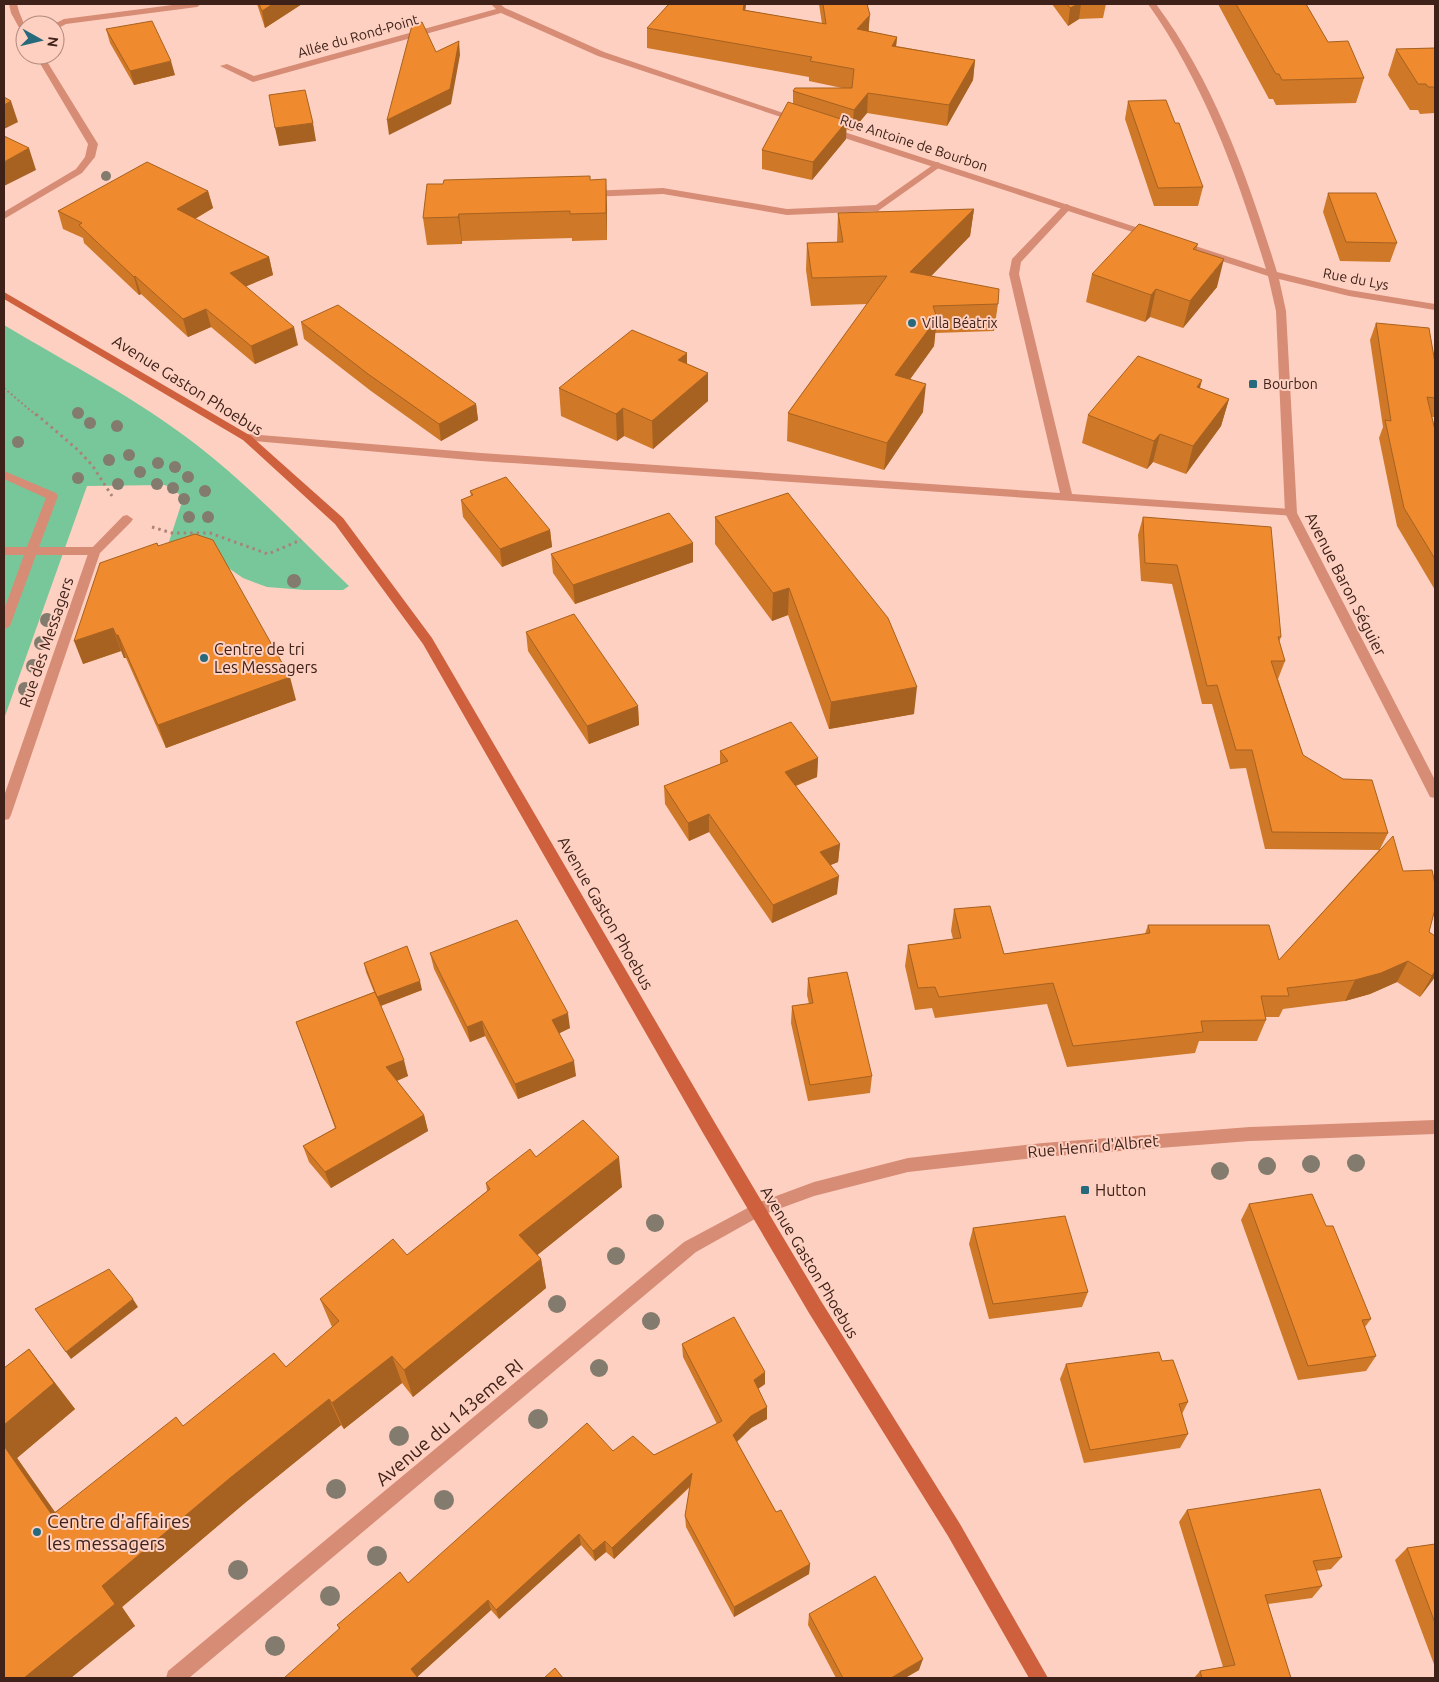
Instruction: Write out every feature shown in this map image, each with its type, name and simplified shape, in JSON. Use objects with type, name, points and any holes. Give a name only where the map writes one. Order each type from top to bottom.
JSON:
[{"type":"main road","name":"Avenue Gaston Phoebus","points":[[4,295],[246,438],[339,521],[428,641],[757,1210],[954,1530],[1039,1678]]},
{"type":"street","points":[[65,22],[197,4]]},
{"type":"street","name":"Avenue Baron Séguier","points":[[1152,4],[1172,31],[1216,114],[1254,213],[1273,274],[1281,311],[1291,513],[1435,793]]},
{"type":"street","name":"Allée du Rond-Point","points":[[224,66],[253,79],[499,7]]},
{"type":"street","name":"Rue Antoine de Bourbon","points":[[499,7],[601,54],[1273,274]]},
{"type":"street","points":[[4,216],[79,170],[90,157],[93,144],[46,65]]},
{"type":"street","points":[[580,194],[663,191],[787,212],[878,208],[937,165]]},
{"type":"street","points":[[1067,207],[1016,261],[1014,274],[1067,497]]},
{"type":"street","name":"Rue du Lys","points":[[1273,274],[1350,293],[1435,307]]},
{"type":"street","points":[[246,438],[481,457],[1291,513]]},
{"type":"street","points":[[4,475],[52,496],[4,626]]},
{"type":"street","name":"Rue des Messagers","points":[[4,815],[95,551],[126,519]]},
{"type":"street","points":[[4,551],[95,551]]},
{"type":"street","name":"Rue Henri d'Albret","points":[[757,1210],[814,1189],[908,1165],[1043,1150],[1250,1134],[1435,1127]]},
{"type":"street","name":"Avenue du 143eme RI","points":[[175,1678],[690,1247],[757,1210]]},
{"type":"path","points":[[4,388],[78,450],[92,465],[126,519],[172,533],[210,533],[268,554],[301,540]]},
{"type":"green space","points":[[4,325],[103,382],[152,413],[198,446],[256,496],[349,586],[343,590],[267,587],[243,578],[227,567],[165,554],[181,505],[179,494],[165,485],[87,486],[4,719]]},
{"type":"building","points":[[259,4],[273,4],[262,11]]},
{"type":"building","points":[[669,4],[744,4],[743,10],[826,24],[823,4],[867,4],[870,15],[857,29],[897,37],[892,46],[975,60],[949,105],[868,93],[854,110],[793,91],[795,88],[852,88],[854,69],[810,61],[812,57],[647,28]]},
{"type":"building","points":[[1067,4],[1078,4],[1070,8]]},
{"type":"building","points":[[1236,4],[1306,4],[1328,42],[1348,41],[1364,78],[1282,80],[1279,74],[1276,74]]},
{"type":"building","points":[[152,21],[171,61],[130,71],[106,29]]},
{"type":"building","points":[[422,22],[436,52],[459,41],[450,89],[387,120],[412,25]]},
{"type":"building","points":[[1435,48],[1435,87],[1418,84],[1396,49]]},
{"type":"building","points":[[305,90],[313,123],[275,128],[269,95]]},
{"type":"building","points":[[4,97],[11,101],[4,105]]},
{"type":"building","points":[[1166,100],[1175,123],[1179,123],[1203,187],[1158,188],[1128,101]]},
{"type":"building","points":[[788,102],[847,121],[813,162],[762,150]]},
{"type":"building","points":[[4,136],[29,148],[4,162]]},
{"type":"building","points":[[147,162],[208,191],[177,209],[269,257],[230,273],[294,327],[251,346],[206,309],[183,319],[134,277],[79,225],[82,223],[58,211]]},
{"type":"building","points":[[590,176],[590,180],[606,179],[606,213],[570,214],[570,211],[459,214],[458,217],[423,218],[427,184],[443,184],[444,180]]},
{"type":"building","points":[[1328,193],[1376,193],[1397,243],[1346,242]]},
{"type":"building","points":[[974,209],[910,272],[999,289],[998,304],[933,306],[937,318],[895,375],[926,384],[887,443],[788,413],[887,276],[812,278],[807,243],[843,242],[838,213]]},
{"type":"building","points":[[1139,224],[1198,244],[1193,249],[1224,259],[1190,301],[1156,289],[1151,295],[1092,274]]},
{"type":"building","points":[[338,305],[476,404],[439,424],[368,374],[301,322]]},
{"type":"building","points":[[1376,323],[1429,328],[1435,363],[1435,398],[1427,397],[1435,430],[1435,559],[1404,508],[1385,420],[1391,421]]},
{"type":"building","points":[[632,330],[687,353],[678,360],[708,373],[652,421],[623,408],[616,414],[559,388]]},
{"type":"building","points":[[1138,356],[1202,380],[1197,387],[1229,399],[1193,446],[1160,434],[1154,441],[1088,415]]},
{"type":"building","points":[[506,477],[550,530],[500,549],[461,500],[473,495],[470,491]]},
{"type":"building","points":[[788,493],[888,618],[917,687],[831,702],[789,588],[773,593],[715,517]]},
{"type":"building","points":[[669,513],[693,543],[573,585],[551,554]]},
{"type":"building","points":[[1143,517],[1271,527],[1281,637],[1278,637],[1285,661],[1271,661],[1303,755],[1343,779],[1372,780],[1388,833],[1272,832],[1252,750],[1236,750],[1217,685],[1207,686],[1177,565],[1145,563]]},
{"type":"building","points":[[195,534],[213,540],[290,677],[158,725],[118,635],[116,635],[113,628],[74,641],[100,563],[157,543],[158,546]]},
{"type":"building","points":[[574,614],[638,706],[587,726],[526,632]]},
{"type":"building","points":[[791,722],[818,758],[785,772],[840,844],[820,852],[839,876],[773,905],[709,814],[688,823],[664,786],[728,761],[720,751]]},
{"type":"building","points":[[1393,836],[1403,871],[1432,870],[1435,884],[1435,909],[1429,932],[1435,936],[1435,971],[1432,976],[1408,961],[1381,973],[1355,980],[1287,988],[1289,996],[1261,996],[1266,1020],[1201,1021],[1203,1032],[1073,1046],[1053,983],[939,997],[935,987],[918,988],[908,945],[961,938],[954,909],[990,906],[1004,954],[1150,933],[1148,925],[1269,925],[1279,960]]},
{"type":"building","points":[[517,920],[568,1013],[552,1020],[574,1061],[515,1084],[482,1021],[467,1027],[430,953]]},
{"type":"building","points":[[407,946],[420,981],[377,997],[364,963]]},
{"type":"building","points":[[847,972],[872,1076],[810,1085],[792,1006],[813,1003],[808,978]]},
{"type":"building","points":[[375,992],[404,1060],[386,1067],[424,1115],[325,1172],[303,1146],[336,1128],[296,1022]]},
{"type":"building","points":[[583,1120],[619,1157],[519,1235],[541,1259],[404,1370],[392,1356],[332,1403],[329,1399],[230,1478],[102,1586],[115,1604],[24,1678],[4,1678],[4,1446],[52,1515],[176,1417],[183,1426],[274,1353],[286,1367],[339,1321],[320,1299],[393,1239],[407,1255],[490,1189],[486,1183],[530,1149],[536,1157]]},
{"type":"building","points":[[1312,1194],[1326,1226],[1333,1226],[1371,1319],[1362,1320],[1376,1356],[1308,1366],[1249,1204]]},
{"type":"building","points":[[1065,1216],[1088,1292],[993,1304],[973,1228]]},
{"type":"building","points":[[109,1269],[133,1299],[66,1352],[35,1309]]},
{"type":"building","points":[[734,1317],[765,1372],[754,1380],[767,1407],[751,1416],[733,1435],[776,1512],[781,1510],[810,1564],[734,1607],[685,1516],[692,1473],[612,1548],[605,1541],[593,1551],[579,1534],[496,1610],[488,1600],[411,1669],[418,1678],[284,1678],[340,1628],[337,1625],[400,1572],[408,1583],[587,1423],[613,1451],[633,1436],[654,1455],[722,1421],[682,1344]]},
{"type":"building","points":[[29,1349],[54,1383],[4,1425],[4,1368]]},
{"type":"building","points":[[1159,1352],[1162,1361],[1173,1360],[1188,1402],[1179,1404],[1188,1434],[1090,1450],[1066,1364]]},
{"type":"building","points":[[1320,1489],[1342,1557],[1313,1561],[1322,1586],[1265,1595],[1291,1678],[1202,1678],[1200,1671],[1235,1665],[1187,1510]]},
{"type":"building","points":[[1435,1544],[1435,1623],[1407,1548]]},
{"type":"building","points":[[875,1576],[923,1659],[891,1678],[843,1678],[809,1614]]},
{"type":"building","points":[[555,1668],[563,1678],[544,1678]]},
{"type":"place","name":"Villa Béatrix","points":[[912,323]]},
{"type":"place","name":"Bourbon","points":[[1253,384]]},
{"type":"place","name":"Centre de tri Les Messagers","points":[[204,658]]},
{"type":"place","name":"Hutton","points":[[1085,1190]]},
{"type":"place","name":"Centre d'affaires les messagers","points":[[37,1532]]}]
